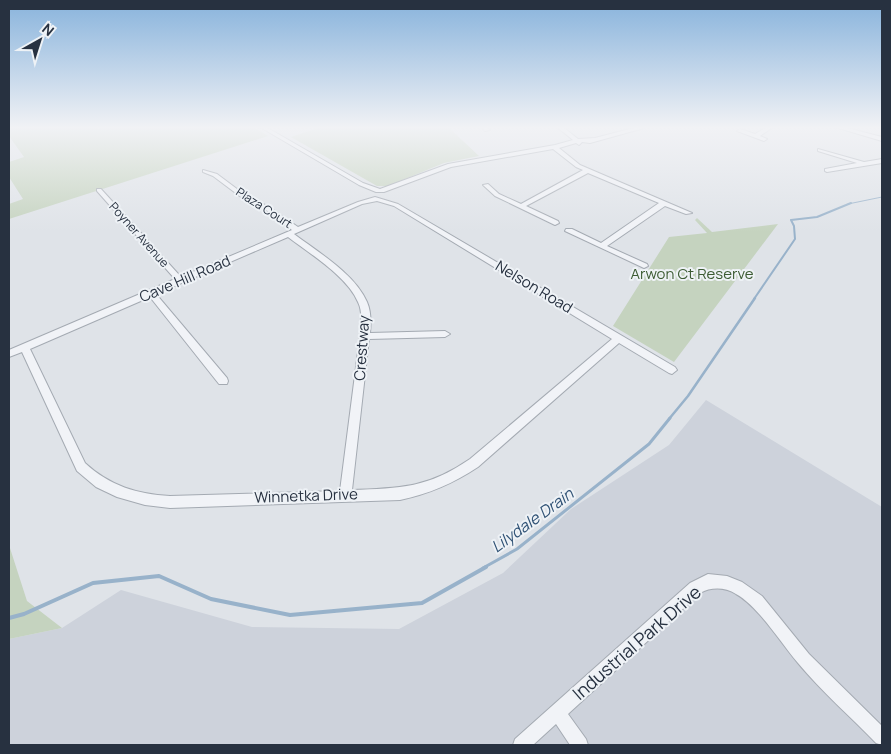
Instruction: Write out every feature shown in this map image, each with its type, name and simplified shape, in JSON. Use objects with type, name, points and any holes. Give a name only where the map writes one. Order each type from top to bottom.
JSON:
[{"type":"street","name":"Nelson Road","points":[[323,162],[361,184],[384,193],[396,205]]},
{"type":"street","name":"Cave Hill Road","points":[[9,354],[374,197],[435,172],[468,162]]},
{"type":"street","points":[[572,162],[688,213]]},
{"type":"street","points":[[859,162],[864,164]]},
{"type":"street","points":[[827,170],[880,162]]},
{"type":"street","points":[[832,165],[839,168]]},
{"type":"street","points":[[522,206],[588,170]]},
{"type":"street","name":"Plaza Court","points":[[205,171],[215,175],[243,196],[267,208],[293,232]]},
{"type":"street","points":[[478,186],[494,182]]},
{"type":"street","name":"Nelson Road","points":[[361,184],[374,197],[396,205],[672,370]]},
{"type":"street","points":[[486,185],[497,194],[555,223]]},
{"type":"street","name":"Poyner Avenue","points":[[99,190],[180,280]]},
{"type":"street","points":[[601,246],[664,203]]},
{"type":"street","points":[[569,231],[644,266]]},
{"type":"street","name":"Crestway","points":[[293,232],[354,287],[364,302],[366,316],[365,336],[346,494]]},
{"type":"street","points":[[151,293],[223,381]]},
{"type":"street","points":[[365,336],[445,334]]},
{"type":"street","name":"Winnetka Drive","points":[[24,347],[81,468],[91,479],[103,486],[146,501],[170,502],[346,494],[400,494],[416,491],[458,475],[504,438],[619,338]]},
{"type":"street","name":"Industrial Park Drive","points":[[521,745],[695,588],[708,581],[727,583],[742,589],[757,601],[804,659],[882,737]]},
{"type":"street","points":[[557,712],[580,745]]},
{"type":"shaded area","points":[[706,400],[882,507],[882,745],[9,745],[9,639],[62,628],[121,590],[252,627],[399,629],[503,573],[571,509],[669,445]]},
{"type":"green space","points":[[9,162],[186,162],[9,219],[9,204],[23,199],[9,177]]},
{"type":"green space","points":[[335,162],[448,162],[388,186],[377,186]]},
{"type":"green space","name":"Arwon Ct Reserve","points":[[697,218],[712,232],[778,224],[674,362],[613,326],[669,237],[707,233],[695,220]]},
{"type":"green space","points":[[9,545],[27,601],[62,628],[9,639]]},
{"type":"waterway","name":"Lilydale Drain","points":[[849,204],[882,197]]},
{"type":"waterway","name":"Lilydale Drain","points":[[754,299],[795,239],[794,226],[791,220],[817,217],[849,204]]},
{"type":"waterway","name":"Lilydale Drain","points":[[669,419],[688,396],[755,298]]},
{"type":"waterway","name":"Lilydale Drain","points":[[483,568],[517,549],[649,444],[670,418]]},
{"type":"waterway","name":"Lilydale Drain","points":[[9,618],[24,614],[93,583],[159,576],[211,599],[290,615],[422,603],[486,567]]}]
